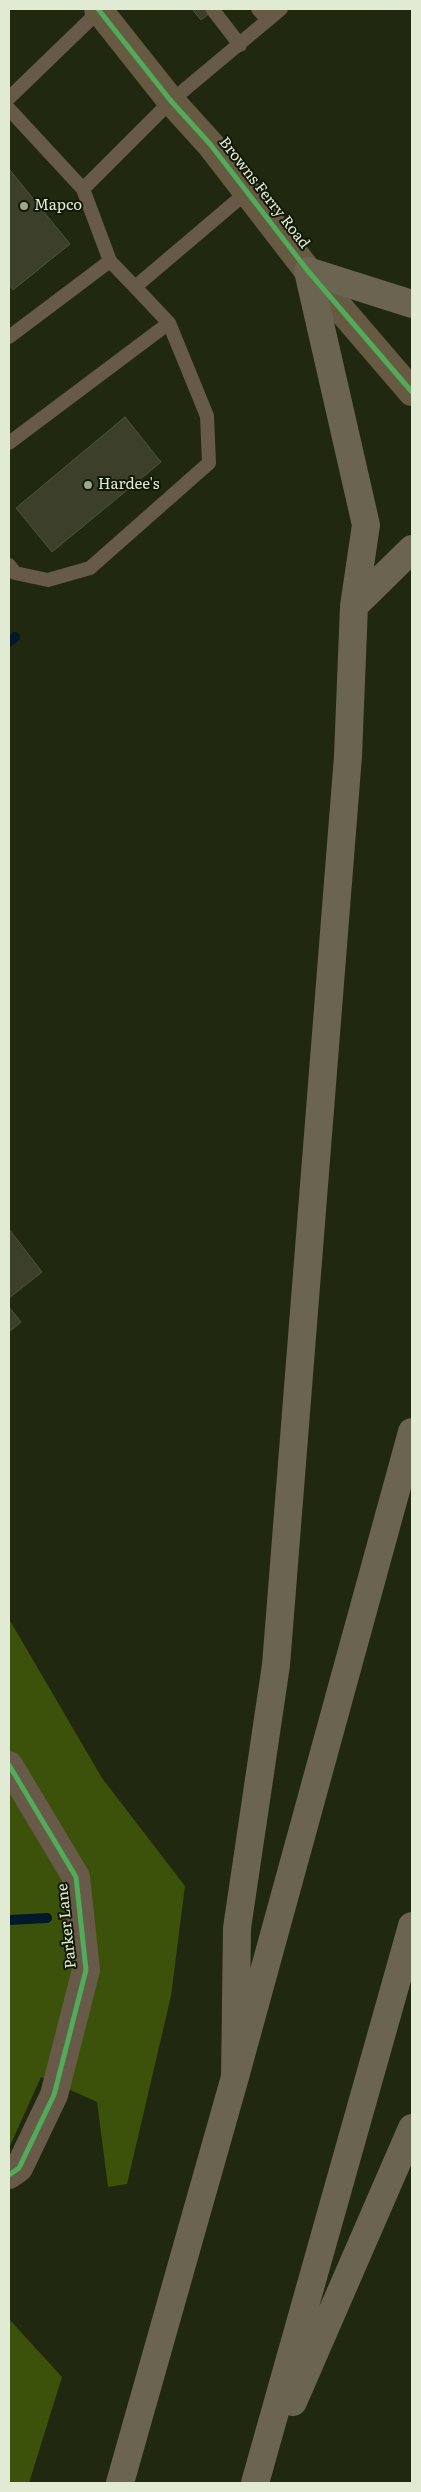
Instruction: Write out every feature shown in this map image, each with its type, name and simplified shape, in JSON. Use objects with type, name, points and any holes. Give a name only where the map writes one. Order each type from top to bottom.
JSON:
[{"type":"highway","points":[[308,271],[412,304]]},
{"type":"highway","points":[[235,2077],[237,1928],[276,1665],[348,756],[354,606],[366,524],[308,271]]},
{"type":"highway","points":[[354,606],[412,549]]},
{"type":"highway","points":[[120,2483],[235,2077],[412,1432]]},
{"type":"highway","points":[[256,2483],[412,1926]]},
{"type":"highway","points":[[256,2483],[412,2128]]},
{"type":"street","name":"Browns Ferry Road","points":[[99,10],[171,101],[210,144],[308,271],[412,392]]},
{"type":"street","name":"Parker Lane","points":[[9,1765],[76,1877],[86,1970],[54,2095],[19,2168],[9,2175]]},
{"type":"lane","points":[[258,9],[268,20]]},
{"type":"lane","points":[[83,189],[171,101],[281,9]]},
{"type":"lane","points":[[9,98],[99,10]]},
{"type":"lane","points":[[213,10],[240,45]]},
{"type":"lane","points":[[9,109],[83,189],[110,261],[169,323],[208,416],[209,462],[90,568],[48,580],[15,573],[9,565]]},
{"type":"lane","points":[[136,287],[247,192]]},
{"type":"lane","points":[[9,337],[110,261]]},
{"type":"lane","points":[[9,443],[169,323]]},
{"type":"green space","points":[[9,1619],[102,1778],[185,1886],[171,1996],[127,2184],[108,2187],[97,2102],[41,2077],[9,2148]]},
{"type":"green space","points":[[9,2319],[62,2377],[29,2483],[9,2483]]},
{"type":"building","points":[[192,9],[215,9],[201,20]]},
{"type":"building","name":"Mapco","points":[[9,169],[70,244],[13,290],[9,284]]},
{"type":"building","name":"Hardee's","points":[[125,417],[161,462],[52,552],[16,508]]},
{"type":"building","points":[[9,1229],[42,1272],[9,1298]]},
{"type":"building","points":[[9,1307],[21,1322],[9,1332]]},
{"type":"waterway","points":[[9,642],[15,637]]},
{"type":"waterway","points":[[9,1920],[47,1918]]},
{"type":"cycle path","points":[[98,9],[171,101],[210,144],[308,271],[412,392]]},
{"type":"cycle path","points":[[9,1765],[76,1877],[86,1970],[54,2095],[19,2168],[9,2175]]},
{"type":"place","name":"Mapco","points":[[24,206]]},
{"type":"place","name":"Hardee's","points":[[88,485]]}]
